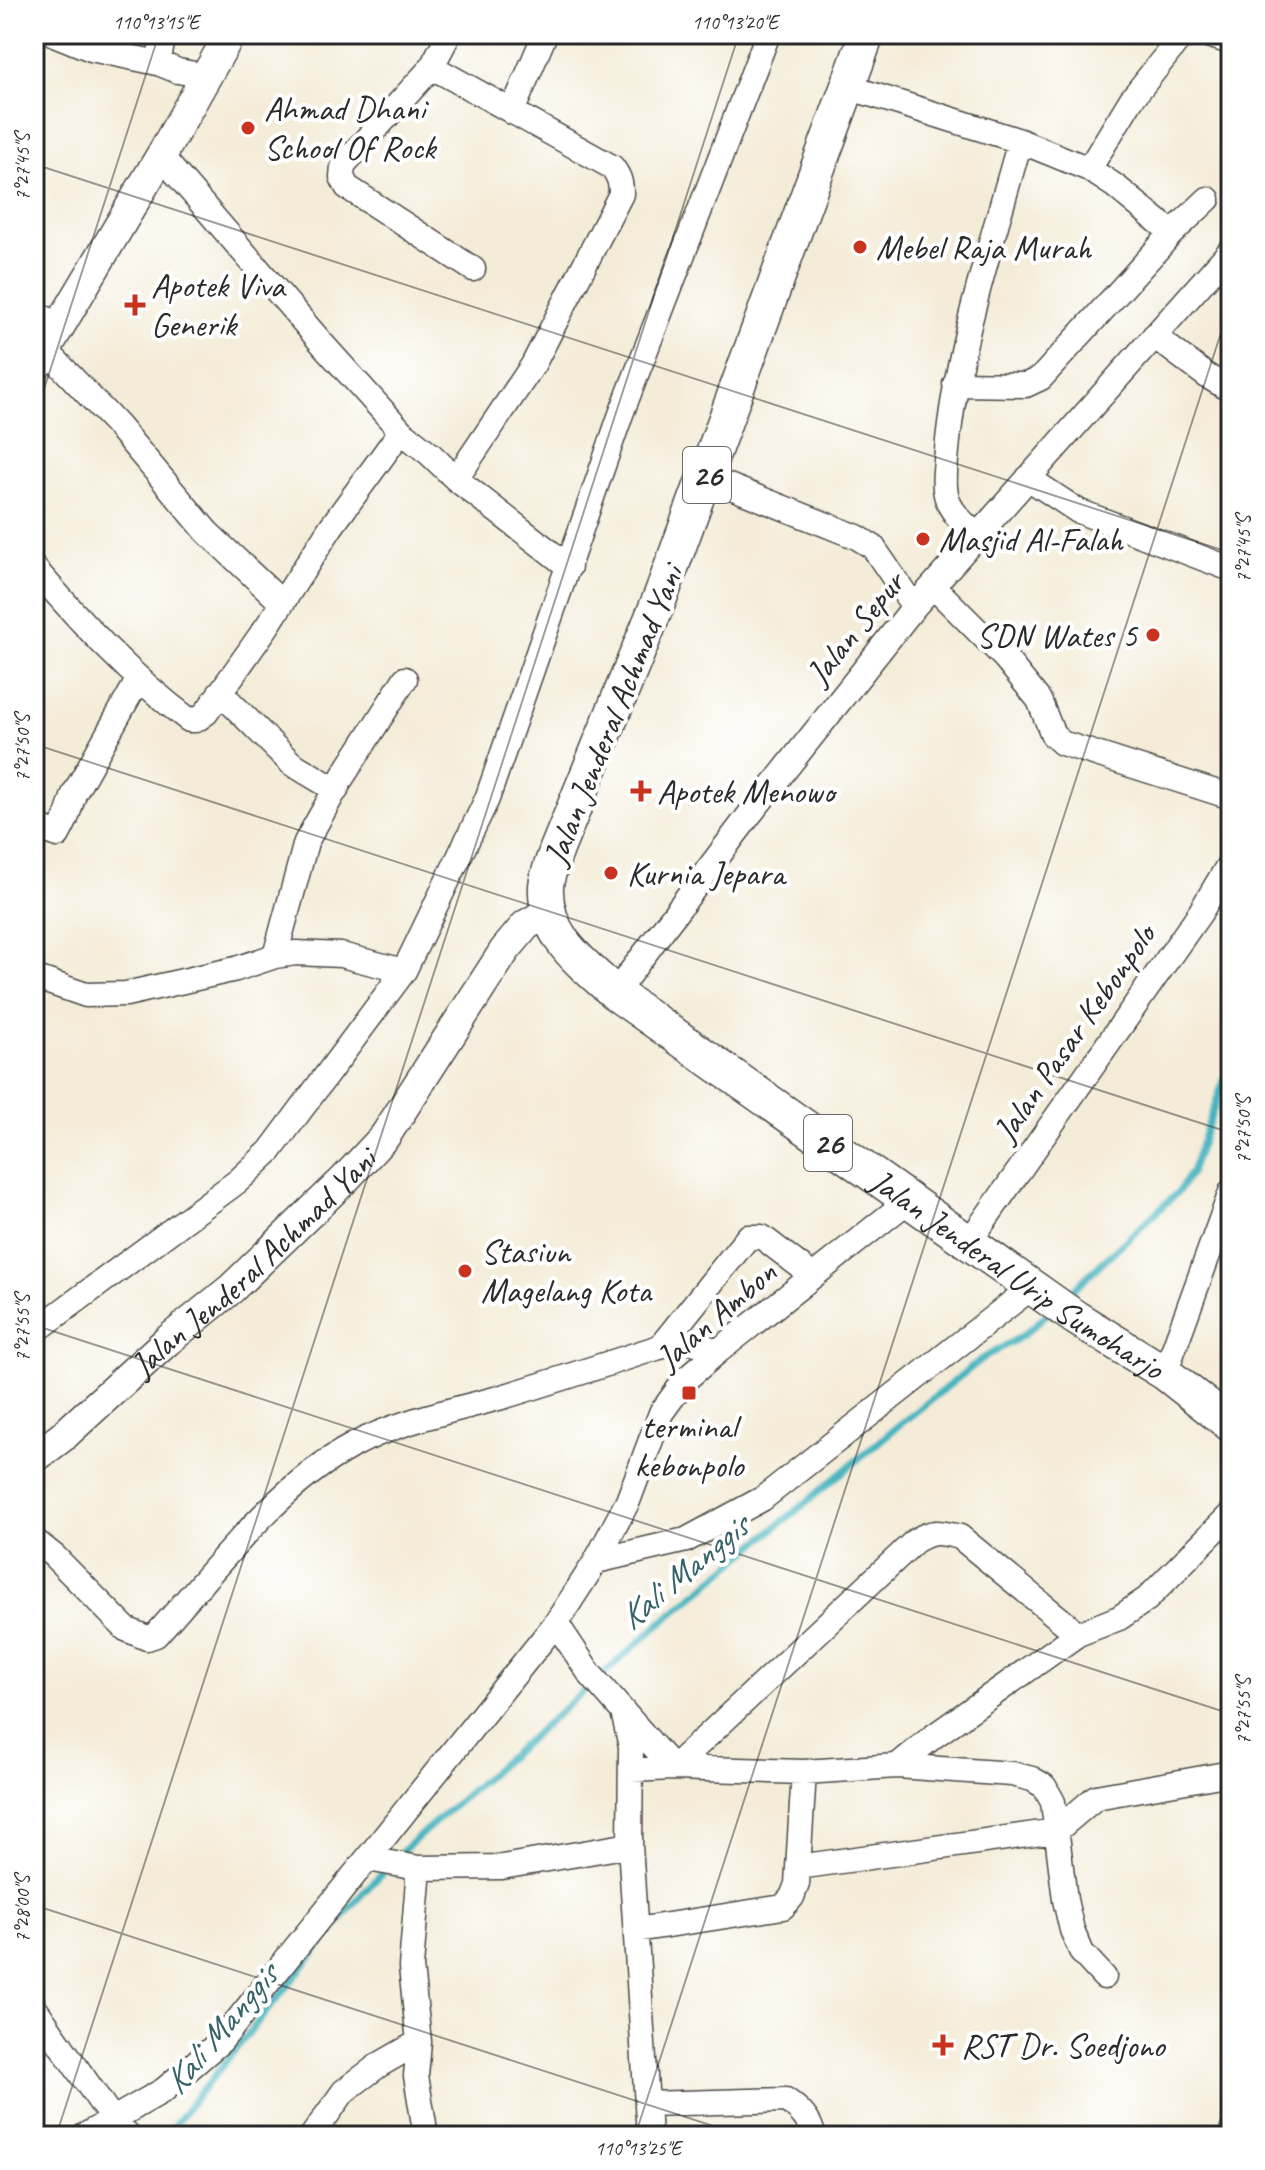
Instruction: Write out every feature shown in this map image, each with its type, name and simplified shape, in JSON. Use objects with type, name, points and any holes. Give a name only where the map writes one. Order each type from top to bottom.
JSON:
[{"type":"highway","name":"Jalan Jenderal Achmad Yani","points":[[547,913],[546,883],[557,849],[660,598],[867,34]]},
{"type":"highway","name":"Jalan Jenderal Urip Sumoharjo","points":[[547,913],[570,952],[615,993],[1076,1318],[1165,1373],[1231,1425]]},
{"type":"main road","points":[[44,340],[161,156],[230,34]]},
{"type":"main road","name":"Jalan Jenderal Achmad Yani","points":[[34,1458],[231,1289],[345,1179],[385,1136],[505,950],[526,925],[547,913]]},
{"type":"street","points":[[54,34],[91,49],[206,76]]},
{"type":"street","points":[[158,63],[164,34]]},
{"type":"street","points":[[449,34],[431,68],[343,165],[342,177],[347,187],[473,269]]},
{"type":"street","points":[[512,112],[545,34]]},
{"type":"street","points":[[34,1332],[238,1181],[270,1151],[404,971],[487,799],[621,414],[768,34]]},
{"type":"street","points":[[1089,169],[1131,100],[1183,34]]},
{"type":"street","points":[[1204,34],[1231,42]]},
{"type":"street","points":[[431,68],[612,167],[621,183],[621,194],[533,365],[456,479]]},
{"type":"street","points":[[848,87],[1020,141],[1089,169],[1115,186],[1172,233]]},
{"type":"street","points":[[977,536],[948,502],[944,483],[955,384],[1020,141]]},
{"type":"street","points":[[161,156],[401,431],[456,479],[569,567]]},
{"type":"street","points":[[955,384],[1026,385],[1041,378],[1172,233],[1208,199]]},
{"type":"street","name":"Jalan Sepur","points":[[615,993],[750,814],[914,607],[1231,250]]},
{"type":"street","points":[[1154,336],[1231,390]]},
{"type":"street","points":[[44,340],[207,532],[281,602]]},
{"type":"street","points":[[34,568],[94,637],[138,680],[189,720],[196,720],[206,713],[331,527],[401,431]]},
{"type":"street","points":[[706,477],[857,537],[873,547],[914,607]]},
{"type":"street","points":[[1028,478],[1078,511],[1231,569]]},
{"type":"street","points":[[933,586],[1005,658],[1031,690],[1039,700],[1057,740],[1231,797]]},
{"type":"street","points":[[275,956],[306,842],[405,679]]},
{"type":"street","points":[[34,826],[58,835],[74,794],[138,680]]},
{"type":"street","points":[[220,692],[291,763],[336,790]]},
{"type":"street","name":"Jalan Pasar Kebonpolo","points":[[969,1242],[1200,913],[1231,861]]},
{"type":"street","points":[[34,977],[86,995],[126,994],[296,953],[341,955],[404,971]]},
{"type":"street","points":[[1165,1373],[1231,1192]]},
{"type":"street","name":"Jalan Ambon","points":[[84,2136],[121,2128],[221,2041],[391,1863],[596,1561],[628,1501],[661,1413],[685,1380],[909,1200]]},
{"type":"street","points":[[660,1347],[748,1237],[762,1237],[813,1276]]},
{"type":"street","points":[[596,1561],[686,1540],[762,1499],[1036,1290]]},
{"type":"street","points":[[34,1540],[54,1556],[126,1629],[147,1638],[156,1635],[271,1506],[351,1446],[391,1428],[550,1383],[681,1340],[702,1344],[716,1353]]},
{"type":"street","points":[[897,1766],[934,1736],[1078,1634],[1119,1618],[1147,1599],[1231,1514]]},
{"type":"street","points":[[673,1768],[926,1534],[939,1532],[960,1537],[1078,1634]]},
{"type":"street","points":[[556,1623],[596,1680],[673,1768]]},
{"type":"street","points":[[623,1710],[631,1746],[630,1845],[649,2136]]},
{"type":"street","points":[[631,1770],[673,1768],[804,1772],[897,1766],[1012,1774],[1032,1779],[1044,1786],[1053,1802],[1065,1900],[1072,1930],[1082,1953],[1104,1977]]},
{"type":"street","points":[[636,1930],[783,1907],[792,1897],[797,1884],[804,1772]]},
{"type":"street","points":[[798,1867],[1056,1831],[1096,1797],[1231,1773]]},
{"type":"street","points":[[426,2136],[416,2076],[419,2042],[411,1967],[391,1863],[502,1867],[630,1845]]},
{"type":"street","points":[[34,2007],[121,2128]]},
{"type":"street","points":[[312,2136],[344,2091],[379,2065],[419,2042]]},
{"type":"street","points":[[647,2104],[786,2100],[800,2110],[813,2136]]},
{"type":"waterway","name":"Kali Manggis","points":[[1064,1298],[1178,1192],[1191,1172],[1231,1061]]},
{"type":"waterway","name":"Kali Manggis","points":[[396,1858],[661,1623],[899,1425],[982,1359],[1025,1334],[1049,1312]]},
{"type":"waterway","name":"Kali Manggis","points":[[165,2136],[361,1895],[388,1867]]},
{"type":"place","name":"Ahmad Dhani School Of Rock","points":[[248,128]]},
{"type":"place","name":"Mebel Raja Murah","points":[[860,247]]},
{"type":"place","name":"Apotek Viva Generik","points":[[135,305]]},
{"type":"place","name":"Masjid Al-Falah","points":[[923,539]]},
{"type":"place","name":"SDN Wates 5","points":[[1153,635]]},
{"type":"place","name":"Apotek Menowo","points":[[641,791]]},
{"type":"place","name":"Kurnia Jepara","points":[[611,873]]},
{"type":"place","name":"Stasiun Magelang Kota","points":[[465,1271]]},
{"type":"place","name":"terminal kebonpolo","points":[[689,1393]]},
{"type":"place","name":"RST Dr. Soedjono","points":[[943,2045]]}]
